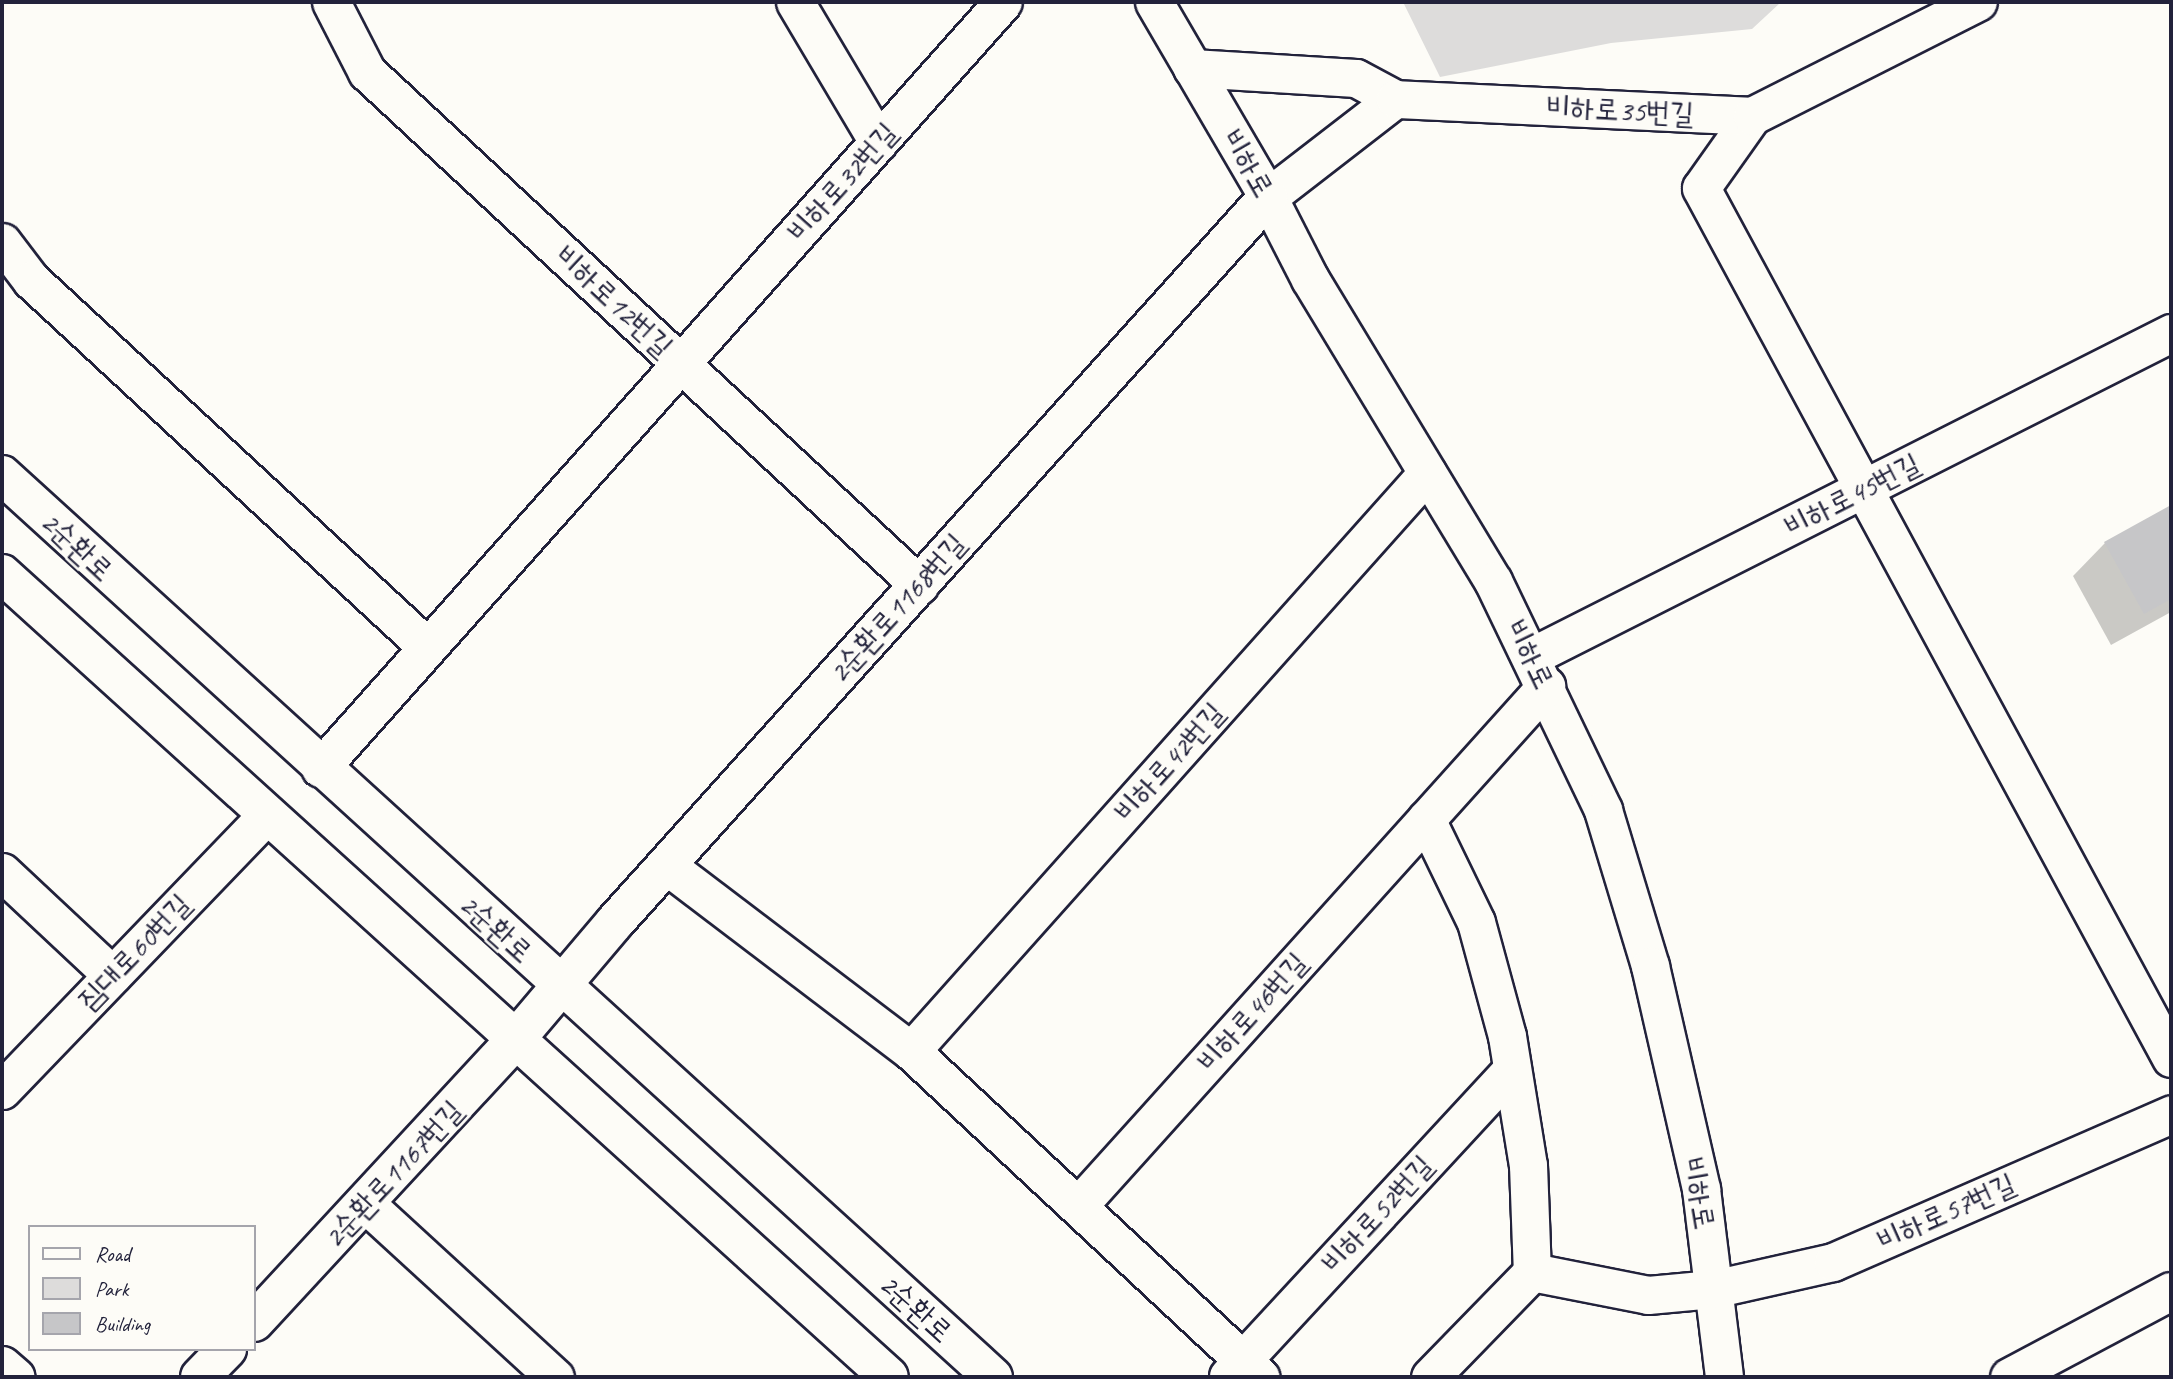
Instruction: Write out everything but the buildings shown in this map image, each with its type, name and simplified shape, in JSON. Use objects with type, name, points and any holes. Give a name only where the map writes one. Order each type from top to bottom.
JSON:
[{"type":"main road","name":"2순환로1168번길","points":[[523,1032],[666,864],[1268,197]]},
{"type":"main road","name":"2순환로","points":[[2,475],[320,768],[993,1377]]},
{"type":"main road","points":[[2,575],[267,815],[523,1032],[889,1377]]},
{"type":"main road","name":"2순환로1167번길","points":[[256,1320],[367,1205],[523,1032]]},
{"type":"main road","points":[[200,1377],[225,1351]]},
{"type":"street","name":"비하로12번길","points":[[331,2],[367,72],[919,585]]},
{"type":"street","points":[[795,2],[878,142]]},
{"type":"street","name":"비하로32번길","points":[[320,768],[1003,2]]},
{"type":"street","name":"비하로","points":[[1154,2],[1268,197],[1310,279],[1427,472],[1539,671],[1603,810],[1650,966],[1701,1189],[1724,1377]]},
{"type":"street","name":"비하로35번길","points":[[1395,99],[1752,116],[1978,2]]},
{"type":"street","points":[[1192,68],[1356,78],[1395,99],[1268,197]]},
{"type":"street","points":[[1752,116],[1702,188],[1867,488],[2171,1058]]},
{"type":"street","points":[[2,242],[32,280],[426,646]]},
{"type":"street","name":"비하로45번길","points":[[1539,671],[1867,488],[2171,333]]},
{"type":"street","name":"비하로42번길","points":[[911,1051],[1427,472]]},
{"type":"street","name":"비하로46번길","points":[[1078,1206],[1426,818],[1539,671]]},
{"type":"street","name":"짐대로60번길","points":[[2,1090],[267,815]]},
{"type":"street","points":[[1426,818],[1476,922],[1512,1069],[1528,1165],[1532,1272],[1430,1377]]},
{"type":"street","points":[[666,864],[911,1051],[1078,1206],[1244,1371]]},
{"type":"street","points":[[2,872],[112,975]]},
{"type":"street","name":"비하로52번길","points":[[1244,1371],[1512,1069]]},
{"type":"street","name":"비하로57번길","points":[[1532,1272],[1648,1295],[1713,1289],[1833,1262],[2171,1114]]},
{"type":"street","points":[[367,1205],[555,1377]]},
{"type":"street","points":[[2010,1377],[2171,1291]]},
{"type":"street","points":[[2,1365],[16,1377]]},
{"type":"green space","points":[[1403,2],[1781,2],[1752,29],[1611,43],[1440,77]]}]
